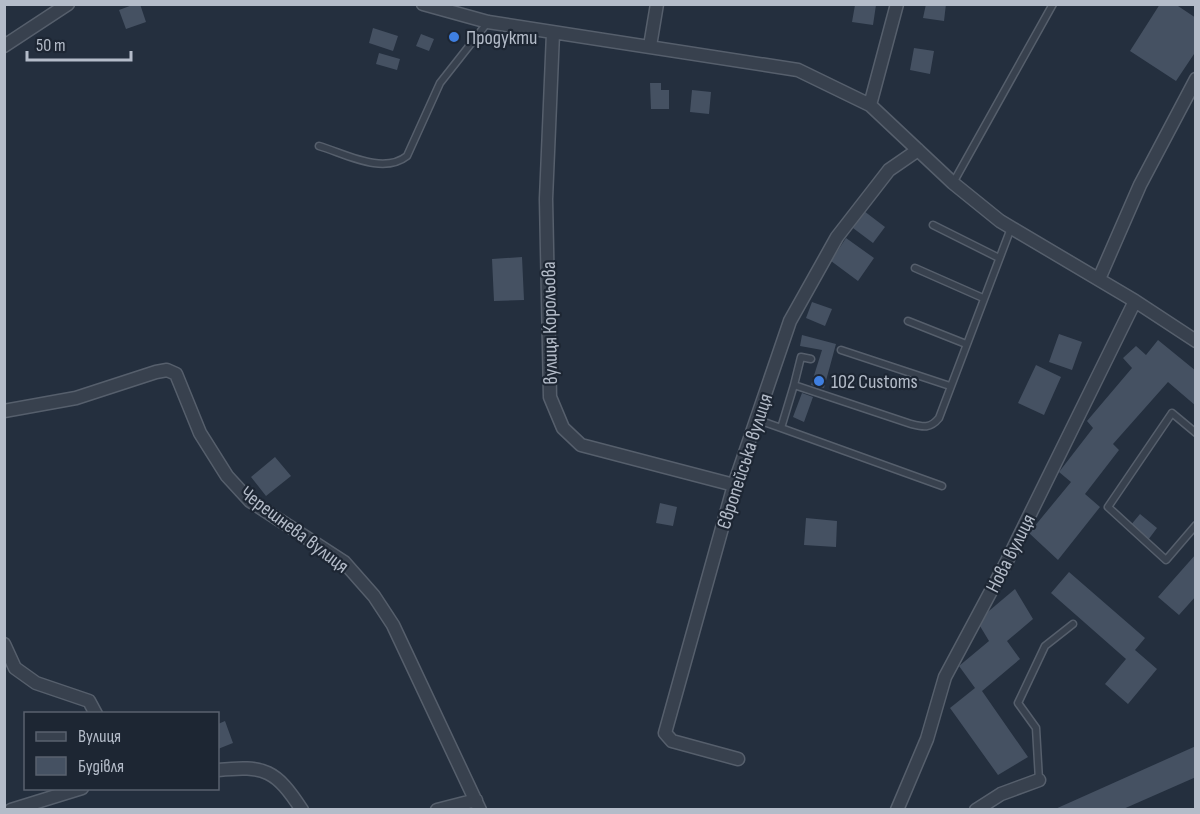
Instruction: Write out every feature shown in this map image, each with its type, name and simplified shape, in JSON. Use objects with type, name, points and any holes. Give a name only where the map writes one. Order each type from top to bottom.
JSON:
[{"type":"street","points":[[4,46],[68,4]]},
{"type":"street","points":[[423,4],[488,22],[798,70],[870,105],[953,183],[1011,228],[1099,279],[1196,341]]},
{"type":"street","points":[[650,46],[657,4]]},
{"type":"street","points":[[870,105],[897,4]]},
{"type":"street","name":"вулиця Корольова","points":[[553,33],[546,199],[550,397],[563,428],[581,445],[734,485]]},
{"type":"street","points":[[1099,279],[1140,185],[1196,79]]},
{"type":"street","name":"Європейська вулиця","points":[[738,759],[672,741],[666,733],[734,485],[790,321],[837,237],[889,170],[918,150]]},
{"type":"street","name":"Нова вулиця","points":[[897,810],[927,738],[945,677],[1006,563],[1135,301]]},
{"type":"street","name":"Черешнева вулиця","points":[[4,411],[76,398],[156,372],[167,370],[176,374],[200,433],[227,476],[250,501],[344,562],[374,596],[393,625],[478,805]]},
{"type":"street","points":[[4,644],[15,668],[36,683],[89,701],[95,712]]},
{"type":"street","points":[[219,770],[265,770],[285,784],[302,810]]},
{"type":"street","points":[[976,810],[1001,794],[1039,780]]},
{"type":"street","points":[[11,810],[79,790]]},
{"type":"street","points":[[437,810],[478,805]]},
{"type":"lane","points":[[953,183],[1053,4]]},
{"type":"lane","points":[[319,146],[386,166],[397,164],[407,156],[440,83],[488,22]]},
{"type":"lane","points":[[933,225],[999,258]]},
{"type":"lane","points":[[794,385],[924,427],[933,425],[939,418],[1011,228]]},
{"type":"lane","points":[[915,268],[983,298]]},
{"type":"lane","points":[[908,321],[966,344]]},
{"type":"lane","points":[[841,350],[950,386]]},
{"type":"lane","points":[[782,428],[801,357],[812,359]]},
{"type":"lane","points":[[1196,433],[1172,413],[1108,507],[1166,560],[1196,525]]},
{"type":"lane","points":[[764,422],[942,486]]},
{"type":"lane","points":[[1039,780],[1036,728],[1018,703],[1045,646],[1073,624]]},
{"type":"building","points":[[140,4],[146,22],[126,29],[119,10]]},
{"type":"building","points":[[926,4],[946,4],[944,21],[923,18]]},
{"type":"building","points":[[1160,4],[1175,4],[1196,18],[1196,51],[1176,81],[1130,51]]},
{"type":"building","points":[[855,5],[876,5],[873,25],[852,22]]},
{"type":"building","points":[[373,28],[398,36],[393,51],[369,43]]},
{"type":"building","points":[[421,34],[434,39],[429,51],[416,46]]},
{"type":"building","points":[[914,48],[934,51],[930,74],[910,70]]},
{"type":"building","points":[[379,53],[400,59],[397,70],[376,64]]},
{"type":"building","points":[[650,83],[661,83],[661,90],[669,90],[669,109],[651,109]]},
{"type":"building","points":[[692,90],[711,92],[709,114],[690,112]]},
{"type":"building","points":[[864,211],[885,227],[873,243],[853,228]]},
{"type":"building","points":[[846,238],[874,258],[858,281],[831,261]]},
{"type":"building","points":[[522,257],[524,300],[494,301],[492,259]]},
{"type":"building","points":[[812,302],[832,309],[825,326],[806,318]]},
{"type":"building","points":[[1059,334],[1082,342],[1072,370],[1049,362]]},
{"type":"building","points":[[802,335],[836,344],[824,388],[811,385],[822,350],[800,346]]},
{"type":"building","points":[[1158,340],[1196,371],[1196,406],[1168,382],[1113,444],[1119,450],[1085,494],[1100,507],[1058,560],[1029,533],[1071,482],[1059,472],[1093,428],[1087,421],[1132,368],[1123,358],[1136,346],[1146,355]]},
{"type":"building","points":[[1036,365],[1061,377],[1044,415],[1018,403]]},
{"type":"building","points":[[802,393],[813,397],[804,422],[793,417]]},
{"type":"building","points":[[275,457],[291,476],[266,496],[251,477]]},
{"type":"building","points":[[660,503],[677,507],[673,526],[656,523]]},
{"type":"building","points":[[1140,514],[1157,528],[1148,540],[1130,526]]},
{"type":"building","points":[[806,518],[837,521],[836,547],[804,545]]},
{"type":"building","points":[[1196,554],[1196,596],[1179,615],[1158,597]]},
{"type":"building","points":[[1069,572],[1145,638],[1135,650],[1157,669],[1128,704],[1105,684],[1126,659],[1051,593]]},
{"type":"building","points":[[1015,589],[1033,619],[1007,641],[1020,659],[982,691],[1028,757],[998,775],[950,708],[975,688],[959,666],[989,641],[977,621]]},
{"type":"building","points":[[225,721],[233,743],[219,749],[219,724]]},
{"type":"building","points":[[1196,746],[1196,777],[1121,810],[1053,810]]},
{"type":"place","name":"Продукти","points":[[454,37]]},
{"type":"place","name":"102 Customs","points":[[819,381]]}]
